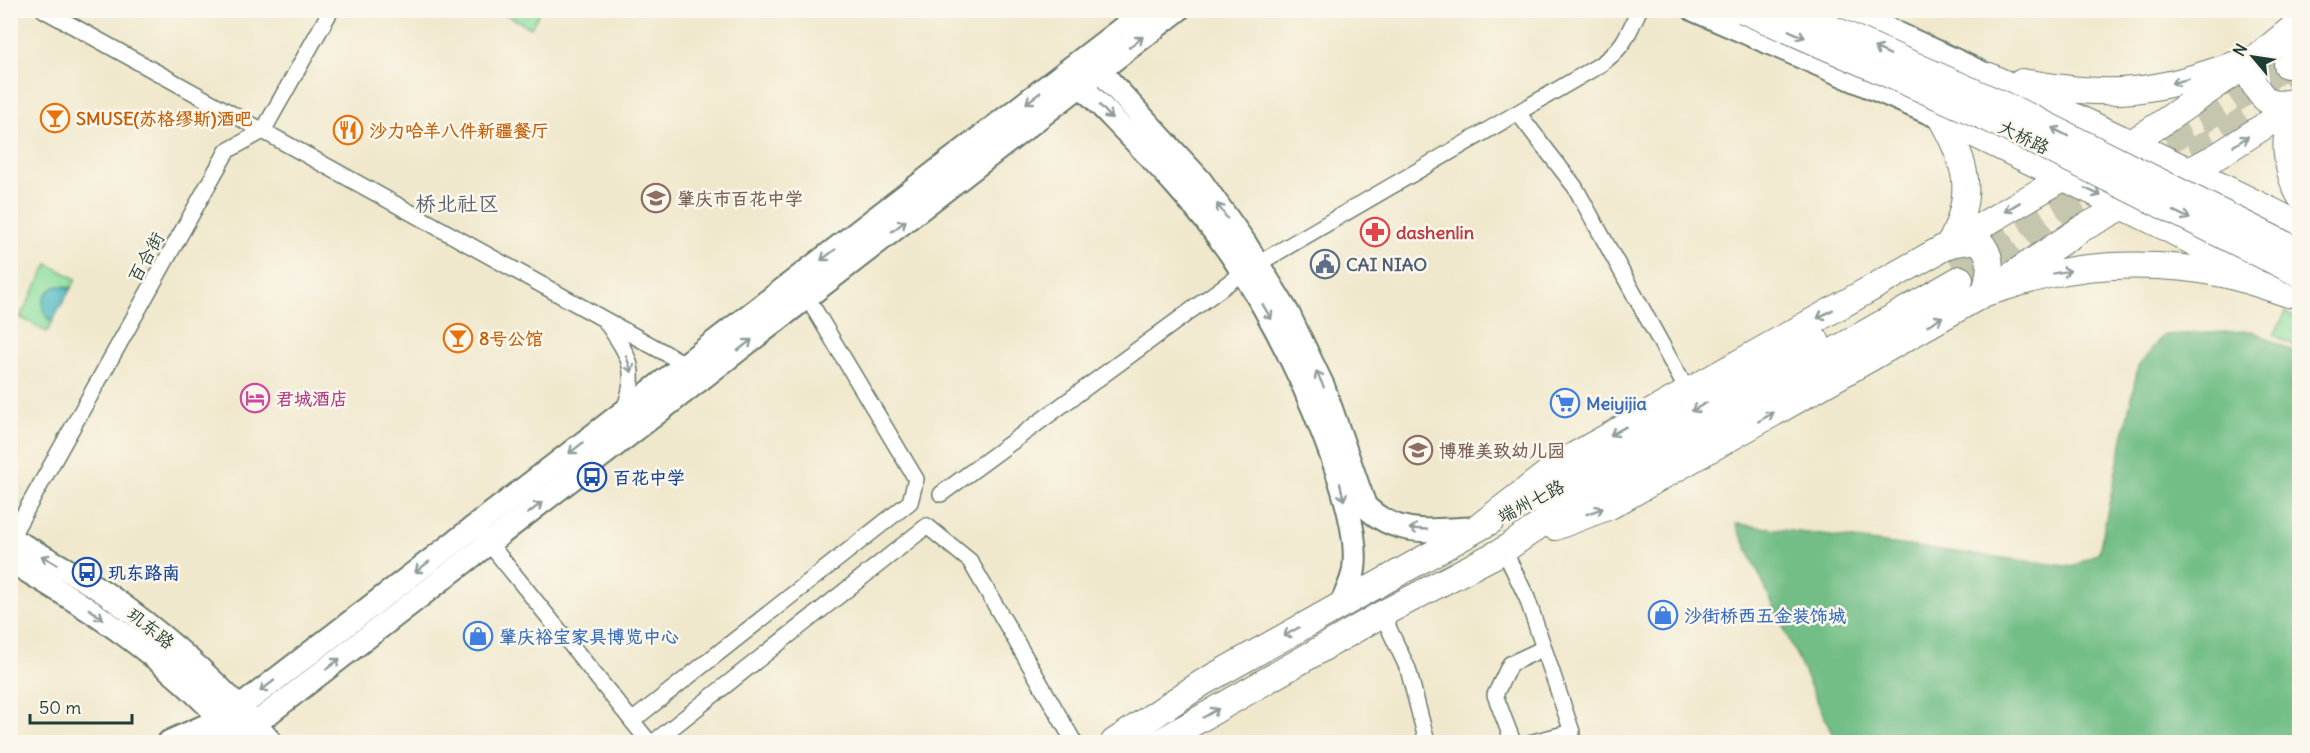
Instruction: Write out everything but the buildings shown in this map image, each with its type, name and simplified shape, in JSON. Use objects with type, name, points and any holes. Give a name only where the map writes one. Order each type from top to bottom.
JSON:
[{"type":"main road","name":"大桥路","points":[[1743,10],[1987,118],[2296,289]]},
{"type":"main road","name":"大桥路","points":[[1790,10],[2026,114],[2300,252]]},
{"type":"main road","points":[[1477,528],[1562,463],[1688,392],[1953,262],[2063,177],[2131,142],[2173,117],[2256,58],[2300,22]]},
{"type":"main road","points":[[1989,76],[2067,90],[2132,91],[2199,76],[2256,58]]},
{"type":"main road","points":[[2256,58],[2251,78],[2260,96],[2274,104],[2300,104]]},
{"type":"main road","points":[[1989,76],[2131,142],[2300,225]]},
{"type":"main road","points":[[1512,545],[1610,506],[1986,293],[2081,229],[2219,155],[2300,104]]},
{"type":"main road","points":[[2300,104],[2289,121],[2287,162],[2291,181],[2300,196]]},
{"type":"main road","points":[[1933,114],[2296,289]]},
{"type":"main road","points":[[1933,114],[1956,144],[1963,163],[1966,183],[1965,205],[1953,262]]},
{"type":"main road","points":[[1953,262],[1978,240],[1988,249],[1991,266],[1986,293]]},
{"type":"main road","points":[[2296,289],[2288,275],[2291,258],[2300,246]]},
{"type":"main road","name":"端州七路","points":[[1114,742],[1202,683],[1477,528],[1574,479],[1953,262]]},
{"type":"main road","name":"端州七路","points":[[1160,742],[1382,614],[1512,545],[1589,491],[1953,262]]},
{"type":"main road","points":[[1986,293],[2049,274],[2080,269],[2120,267],[2169,267],[2222,274],[2296,289]]},
{"type":"street","points":[[44,10],[604,319],[692,373]]},
{"type":"street","points":[[263,131],[331,10]]},
{"type":"street","points":[[229,735],[240,707],[623,412],[692,373],[807,297],[1087,73],[1146,10]]},
{"type":"street","points":[[169,742],[229,735],[255,724],[489,544],[692,373],[1087,73],[1178,10]]},
{"type":"street","points":[[941,494],[1250,268],[1616,54],[1627,38],[1639,10]]},
{"type":"street","points":[[1694,10],[1933,114],[1957,96],[1962,82],[1962,68],[1957,62]]},
{"type":"street","points":[[1847,10],[1989,76]]},
{"type":"street","points":[[1087,73],[1200,180],[1250,268],[1307,392],[1337,471],[1355,548],[1354,571],[1342,603]]},
{"type":"street","points":[[1518,113],[1575,187],[1688,392]]},
{"type":"street","name":"百合街","points":[[11,538],[227,151],[263,131]]},
{"type":"street","points":[[1250,268],[1288,313],[1323,386],[1365,506],[1375,516],[1392,525],[1416,530],[1477,528]]},
{"type":"street","points":[[632,721],[910,502],[916,479],[807,297]]},
{"type":"street","points":[[604,319],[623,347],[633,373],[631,393],[623,412]]},
{"type":"street","points":[[475,526],[650,742]]},
{"type":"street","points":[[654,742],[927,526],[970,561],[1074,742]]},
{"type":"street","name":"玑东路","points":[[11,538],[103,592],[137,616],[216,682],[271,742]]},
{"type":"street","points":[[1512,545],[1572,732],[1533,742]]},
{"type":"street","name":"玑东路","points":[[10,561],[85,605],[119,630],[190,689],[229,735]]},
{"type":"street","points":[[1382,614],[1408,669],[1427,742]]},
{"type":"street","points":[[1513,742],[1495,695],[1510,664],[1544,648]]},
{"type":"green space","points":[[499,11],[540,11],[531,28]]},
{"type":"green space","points":[[48,264],[76,279],[71,288],[65,286],[46,317],[52,322],[47,332],[20,317]]},
{"type":"green space","points":[[2286,312],[2299,319],[2299,348],[2274,335]]},
{"type":"green space","points":[[2252,331],[2299,354],[2299,742],[1836,742],[1736,524],[2073,567],[2099,552],[2138,367],[2163,335]]},
{"type":"water","points":[[57,286],[71,288],[52,322],[44,312],[42,302],[47,293]]},
{"type":"tunnel","points":[[2132,161],[2192,128],[2287,65]]},
{"type":"tunnel","points":[[2157,171],[2223,135],[2300,77]]},
{"type":"tunnel","points":[[1950,262],[2100,179]]},
{"type":"tunnel","points":[[1960,279],[2122,190]]},
{"type":"place","name":"SMUSE(苏格缪斯)酒吧","points":[[55,118]]},
{"type":"place","name":"沙力哈羊八件新疆餐厅","points":[[348,130]]},
{"type":"place","name":"肇庆市百花中学","points":[[656,198]]},
{"type":"place","name":"dashenlin","points":[[1375,232]]},
{"type":"place","name":"CAI NIAO","points":[[1325,264]]},
{"type":"place","name":"8号公馆","points":[[458,338]]},
{"type":"place","name":"君城酒店","points":[[255,398]]},
{"type":"place","name":"Meiyijia","points":[[1565,403]]},
{"type":"place","name":"博雅美致幼儿园","points":[[1418,450]]},
{"type":"place","name":"百花中学","points":[[592,477]]},
{"type":"place","name":"玑东路南","points":[[87,572]]},
{"type":"place","name":"沙街桥西五金装饰城","points":[[1663,615]]},
{"type":"place","name":"肇庆裕宝家具博览中心","points":[[478,636]]},
{"type":"district","name":"桥北社区","points":[[457,203]]}]
